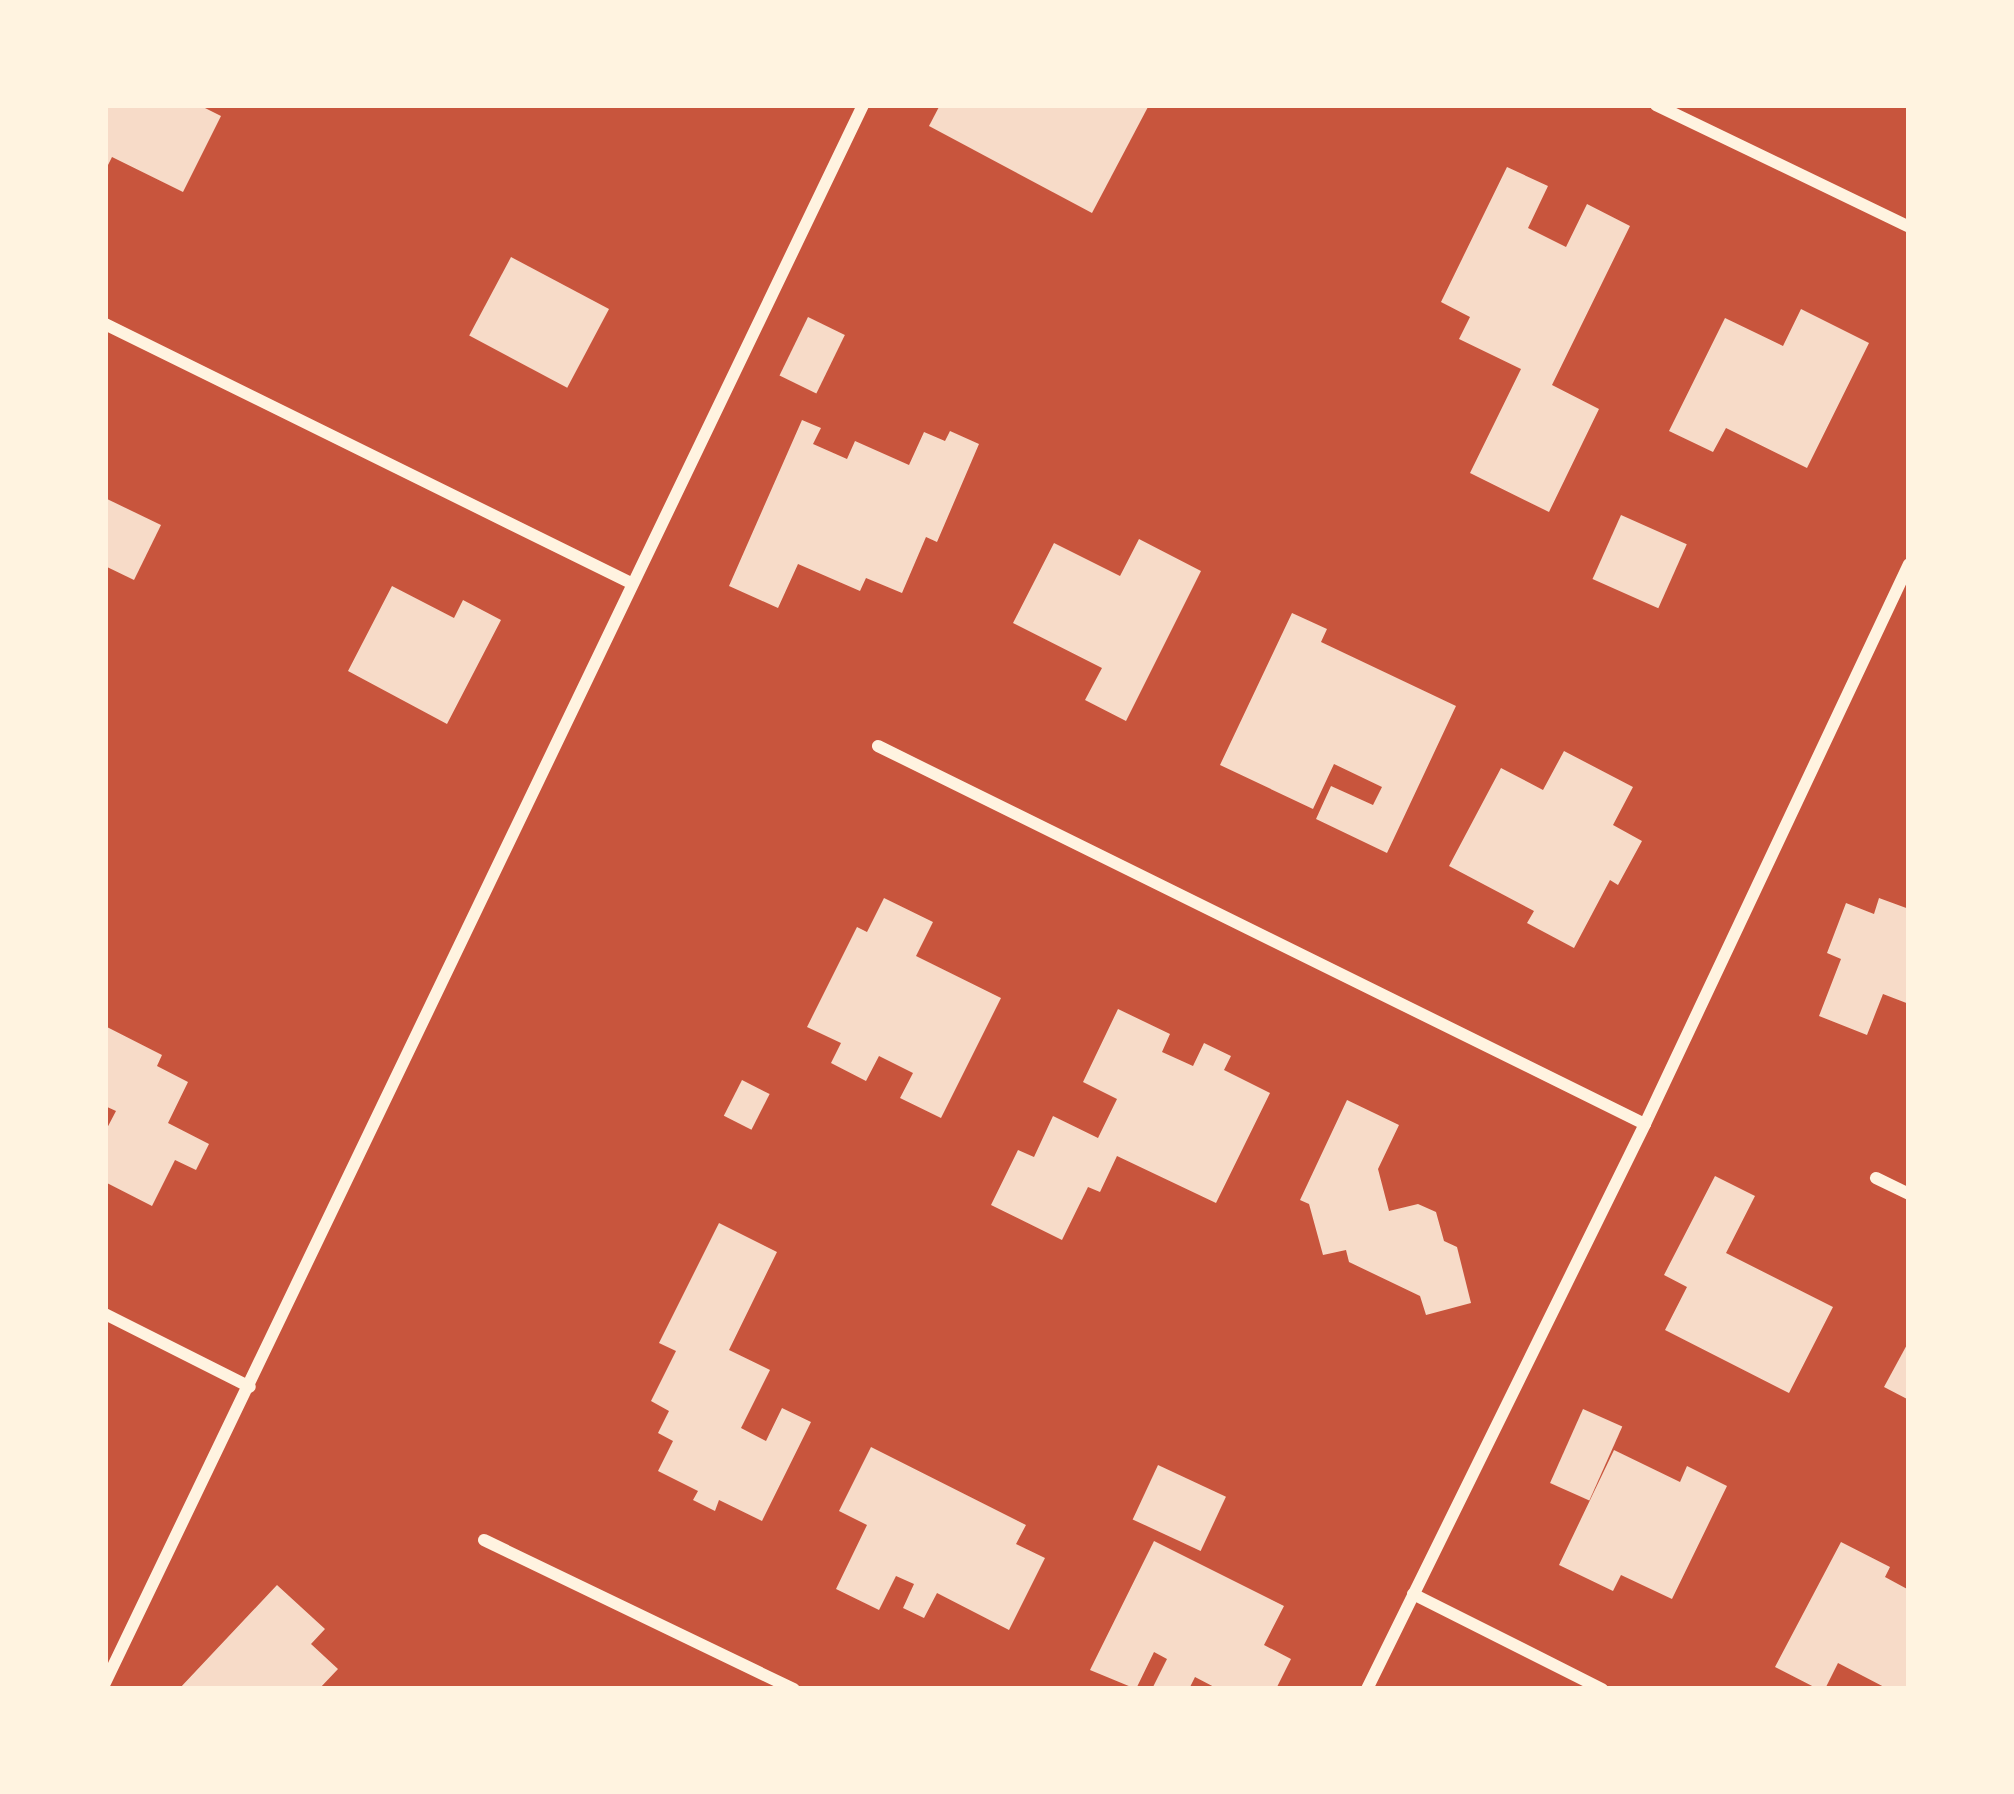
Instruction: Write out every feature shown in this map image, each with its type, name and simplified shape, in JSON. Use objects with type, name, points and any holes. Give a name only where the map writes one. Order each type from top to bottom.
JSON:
[{"type":"street","points":[[105,1683],[863,105]]},
{"type":"street","points":[[1656,105],[1909,227]]},
{"type":"street","points":[[105,324],[631,583]]},
{"type":"street","points":[[1367,1689],[1645,1124],[1909,564]]},
{"type":"street","points":[[878,746],[1645,1124]]},
{"type":"street","points":[[1876,1178],[1909,1194]]},
{"type":"street","points":[[105,1314],[250,1387]]},
{"type":"street","points":[[484,1540],[794,1689]]},
{"type":"street","points":[[1413,1594],[1602,1689]]},
{"type":"building","points":[[105,105],[199,105],[221,116],[183,192],[112,157],[105,171]]},
{"type":"building","points":[[940,105],[1149,105],[1092,213],[929,126]]},
{"type":"building","points":[[1507,167],[1548,186],[1528,228],[1566,247],[1587,204],[1630,226],[1552,385],[1599,409],[1549,512],[1470,473],[1521,369],[1459,339],[1470,317],[1441,302]]},
{"type":"building","points":[[511,257],[609,309],[567,388],[469,336]]},
{"type":"building","points":[[1801,309],[1869,343],[1807,468],[1726,428],[1713,452],[1669,431],[1725,318],[1783,346]]},
{"type":"building","points":[[808,317],[845,335],[816,393],[780,375]]},
{"type":"building","points":[[802,420],[821,428],[813,444],[847,459],[855,441],[909,465],[924,432],[945,441],[950,431],[979,444],[937,542],[926,537],[902,593],[866,578],[860,591],[798,564],[778,608],[729,586]]},
{"type":"building","points":[[105,498],[161,525],[134,580],[105,566]]},
{"type":"building","points":[[1621,515],[1687,544],[1658,608],[1593,579]]},
{"type":"building","points":[[1139,539],[1201,571],[1126,721],[1085,700],[1102,668],[1013,623],[1054,543],[1120,576]]},
{"type":"building","points":[[392,586],[454,618],[463,600],[501,620],[447,724],[348,671]]},
{"type":"building","points":[[1292,613],[1327,629],[1321,642],[1456,706],[1387,853],[1316,819],[1331,786],[1373,805],[1382,787],[1334,764],[1313,809],[1220,765]]},
{"type":"building","points":[[1564,751],[1633,787],[1613,825],[1642,841],[1618,885],[1610,880],[1574,948],[1527,923],[1534,911],[1449,866],[1501,768],[1543,790]]},
{"type":"building","points":[[884,898],[933,922],[916,956],[1001,998],[941,1118],[900,1098],[913,1073],[879,1056],[866,1081],[831,1063],[841,1043],[807,1027],[857,927],[867,932]]},
{"type":"building","points":[[1879,898],[1909,909],[1909,1004],[1883,994],[1867,1035],[1819,1016],[1841,959],[1827,953],[1846,903],[1874,914]]},
{"type":"building","points":[[1118,1009],[1170,1034],[1162,1052],[1193,1066],[1204,1043],[1231,1056],[1224,1070],[1270,1093],[1216,1203],[1117,1156],[1100,1192],[1088,1187],[1062,1240],[991,1205],[1018,1150],[1034,1157],[1053,1116],[1098,1138],[1117,1099],[1083,1082]]},
{"type":"building","points":[[105,1026],[162,1055],[157,1066],[188,1082],[168,1123],[209,1144],[196,1170],[175,1160],[152,1206],[105,1182],[105,1132],[116,1111],[105,1106]]},
{"type":"building","points":[[742,1080],[770,1094],[751,1130],[724,1116]]},
{"type":"building","points":[[1347,1100],[1399,1125],[1378,1169],[1389,1211],[1418,1204],[1436,1212],[1444,1241],[1457,1247],[1471,1303],[1426,1315],[1420,1296],[1349,1262],[1346,1250],[1323,1255],[1309,1204],[1300,1200]]},
{"type":"building","points":[[1715,1176],[1755,1196],[1726,1253],[1833,1307],[1789,1393],[1665,1330],[1687,1287],[1664,1275]]},
{"type":"building","points":[[719,1223],[777,1252],[729,1350],[770,1370],[741,1428],[766,1441],[782,1408],[811,1422],[762,1521],[719,1500],[715,1511],[693,1500],[698,1491],[658,1471],[673,1441],[658,1433],[669,1411],[651,1401],[676,1351],[659,1343]]},
{"type":"building","points":[[1909,1341],[1909,1400],[1884,1387]]},
{"type":"building","points":[[1583,1409],[1622,1426],[1589,1500],[1550,1483]]},
{"type":"building","points":[[871,1447],[1026,1525],[1016,1544],[1045,1558],[1009,1630],[937,1593],[924,1618],[903,1608],[914,1584],[896,1576],[879,1610],[836,1589],[867,1525],[839,1511]]},
{"type":"building","points":[[1614,1450],[1680,1482],[1687,1466],[1727,1486],[1672,1599],[1621,1575],[1613,1591],[1559,1565]]},
{"type":"building","points":[[1158,1465],[1226,1497],[1201,1551],[1133,1519]]},
{"type":"building","points":[[1154,1541],[1284,1606],[1264,1645],[1291,1659],[1276,1689],[1218,1689],[1195,1677],[1189,1689],[1152,1689],[1167,1659],[1154,1652],[1136,1689],[1090,1670]]},
{"type":"building","points":[[1841,1542],[1890,1567],[1885,1577],[1909,1590],[1909,1689],[1888,1689],[1838,1663],[1825,1689],[1818,1689],[1775,1667]]},
{"type":"building","points":[[277,1585],[325,1629],[311,1644],[338,1669],[319,1689],[179,1689]]}]
